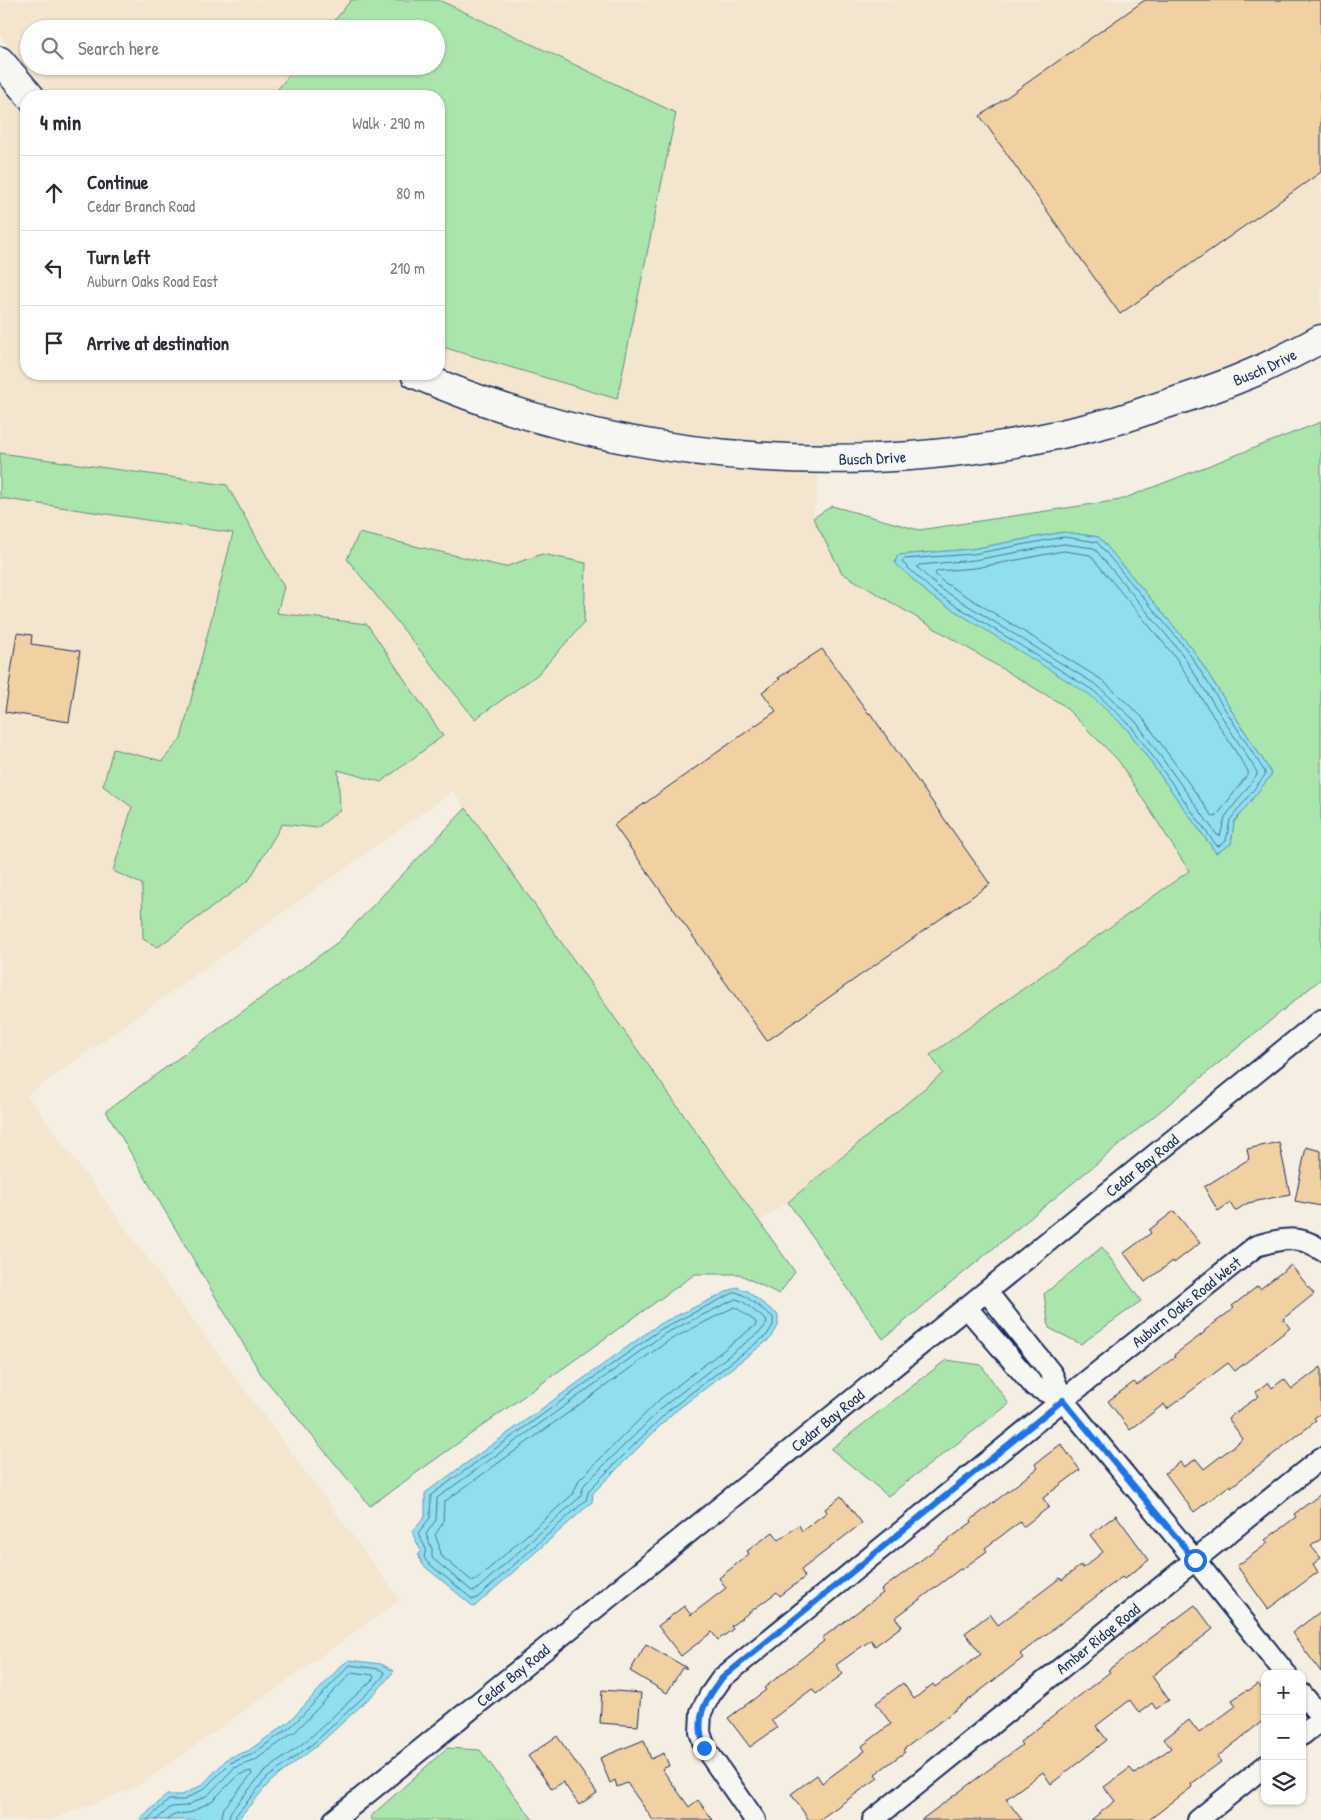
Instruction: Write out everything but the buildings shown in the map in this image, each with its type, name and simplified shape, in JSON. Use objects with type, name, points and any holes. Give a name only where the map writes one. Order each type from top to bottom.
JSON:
[{"type":"street","points":[[0,61],[25,90]]},
{"type":"street","name":"Busch Drive","points":[[431,380],[512,410],[585,430],[652,444],[735,455],[778,458],[879,457],[995,446],[1112,422],[1246,376],[1321,340]]},
{"type":"street","name":"Cedar Bay Road","points":[[334,1820],[1321,1020]]},
{"type":"street","name":"Auburn Oaks Road West","points":[[755,1820],[704,1748],[700,1732],[701,1712],[722,1678],[1063,1400],[1256,1246],[1280,1239],[1298,1239],[1313,1244],[1321,1250]]},
{"type":"street","points":[[987,1292],[1052,1374],[1063,1400],[1283,1670]]},
{"type":"street","points":[[967,1308],[1034,1386],[1063,1400]]},
{"type":"street","name":"Amber Ridge Road","points":[[873,1820],[1321,1458]]},
{"type":"street","points":[[1306,1699],[1321,1719],[1306,1732]]},
{"type":"street","points":[[1198,1820],[1261,1769]]},
{"type":"shaded area","points":[[0,0],[1321,0],[1321,323],[1244,363],[1151,396],[1092,413],[1012,431],[928,441],[853,445],[752,443],[642,431],[472,385],[445,372],[445,90],[41,90],[29,75],[445,75],[445,20],[20,20],[20,63],[0,35]]},
{"type":"shaded area","points":[[0,80],[20,104],[20,380],[394,380],[465,409],[530,430],[603,449],[736,469],[820,472],[813,518],[842,573],[1063,705],[1118,760],[1189,871],[930,1055],[944,1073],[788,1202],[759,1222],[453,791],[27,1095],[400,1600],[137,1787],[50,1820],[0,1820]]},
{"type":"green space","points":[[351,0],[439,0],[676,113],[617,399],[445,348],[445,90],[277,90],[290,75],[445,75],[445,20],[335,20]]},
{"type":"green space","points":[[1321,422],[1321,979],[883,1339],[788,1202],[943,1073],[930,1055],[1189,871],[1118,760],[1063,705],[842,573],[813,518],[832,506],[919,530],[1120,500]],"holes":[[[1063,532],[1099,537],[1191,647],[1272,774],[1234,822],[1231,844],[1216,853],[1127,729],[1090,694],[931,596],[895,563],[898,555],[972,549]]]},
{"type":"green space","points":[[0,453],[227,485],[284,587],[277,613],[367,624],[443,736],[381,782],[338,770],[340,810],[317,828],[282,824],[249,880],[158,947],[143,939],[142,884],[113,871],[132,807],[103,786],[113,749],[162,761],[181,739],[233,533],[0,498]]},
{"type":"green space","points":[[359,533],[505,567],[542,554],[586,563],[584,623],[537,675],[475,719],[347,559]]},
{"type":"green space","points":[[466,808],[795,1272],[779,1294],[739,1274],[695,1274],[370,1506],[261,1374],[106,1111],[338,942]]},
{"type":"green space","points":[[1102,1247],[1141,1301],[1081,1344],[1049,1328],[1044,1294]]},
{"type":"green space","points":[[946,1360],[981,1365],[1009,1404],[888,1496],[831,1449]]},
{"type":"green space","points":[[447,1748],[480,1750],[533,1820],[372,1820],[370,1817]]},
{"type":"water","points":[[1064,532],[1099,537],[1191,647],[1272,774],[1234,822],[1231,844],[1216,853],[1127,729],[1090,695],[931,596],[895,563],[898,555],[972,549]]},
{"type":"water","points":[[737,1287],[747,1291],[778,1315],[778,1326],[771,1338],[673,1413],[593,1493],[592,1502],[474,1607],[423,1565],[418,1555],[421,1551],[412,1532],[425,1517],[425,1493],[659,1324]]},
{"type":"water","points":[[349,1660],[381,1664],[394,1671],[378,1690],[318,1745],[271,1781],[237,1820],[139,1820],[167,1795],[182,1795],[202,1785],[228,1758],[248,1751],[289,1722],[340,1667]]},
{"type":"route","points":[[704,1748],[700,1732],[701,1712],[722,1678],[1063,1400],[1195,1560]]}]
